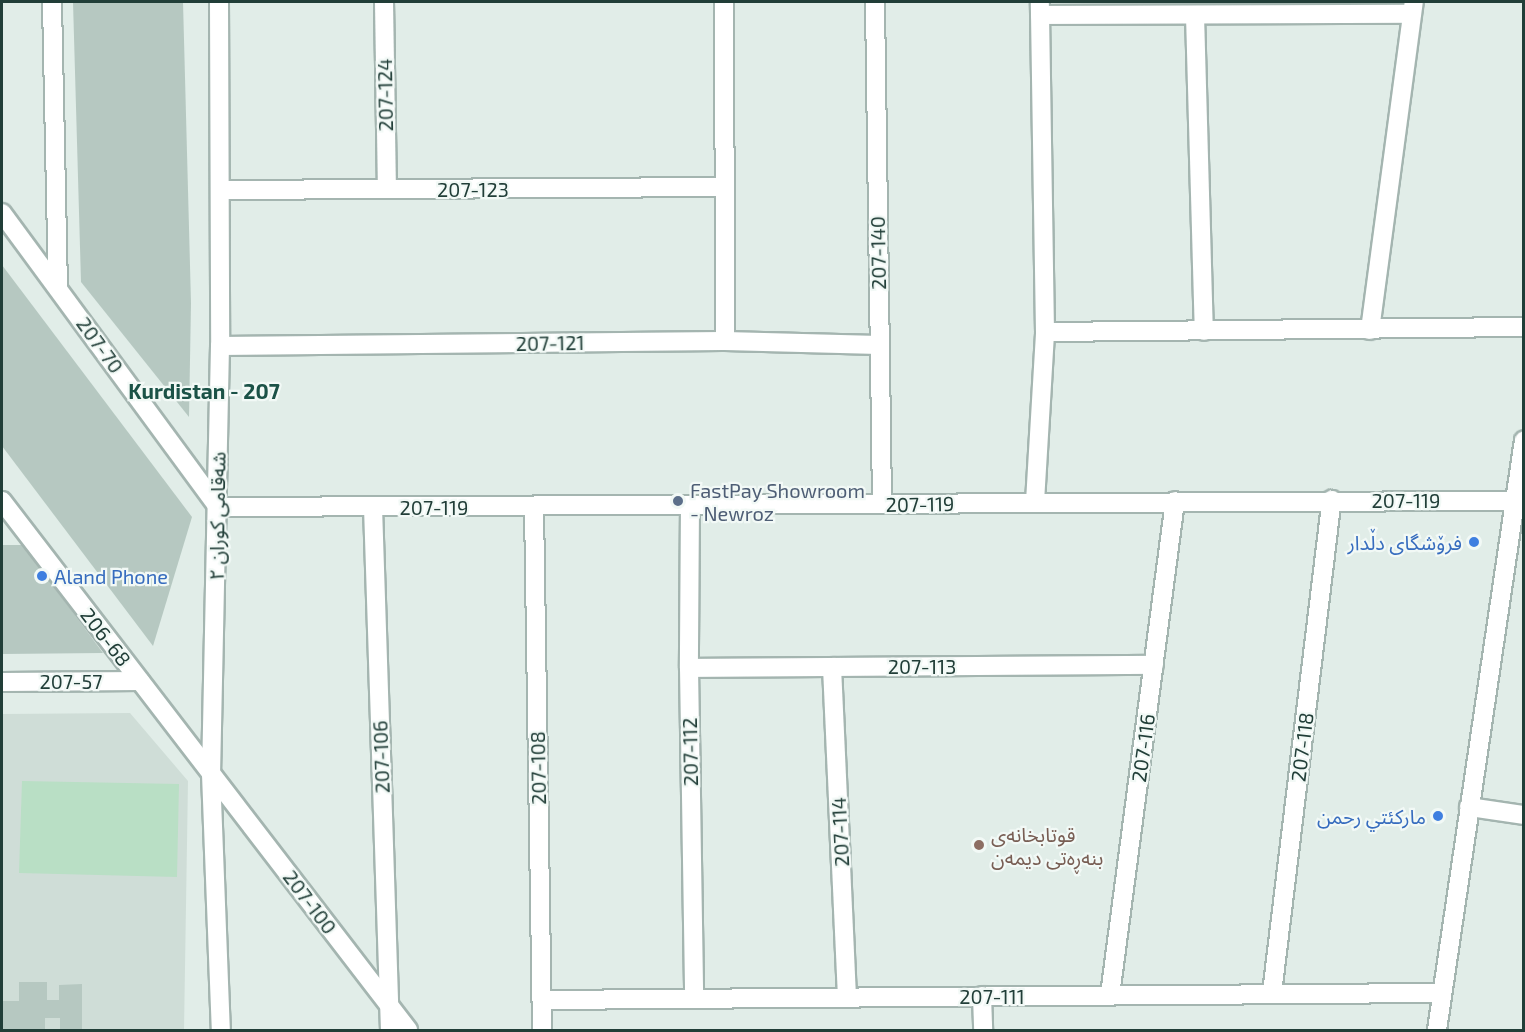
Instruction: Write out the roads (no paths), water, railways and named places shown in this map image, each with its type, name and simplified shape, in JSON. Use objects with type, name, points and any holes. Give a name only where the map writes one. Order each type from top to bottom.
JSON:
[{"type":"street","points":[[52,2],[58,286]]},
{"type":"street","name":"شەقامی کوران ٢","points":[[219,2],[220,346],[211,774],[221,1030]]},
{"type":"street","name":"207-124","points":[[384,2],[387,189]]},
{"type":"street","points":[[724,2],[724,341]]},
{"type":"street","name":"207-140","points":[[875,2],[882,504]]},
{"type":"street","points":[[1035,502],[1045,332],[1040,8],[1195,15],[1413,8],[1370,330]]},
{"type":"street","points":[[1195,15],[1204,331]]},
{"type":"street","name":"207-123","points":[[221,190],[725,187]]},
{"type":"street","name":"207-70","points":[[2,213],[58,286],[218,507]]},
{"type":"street","points":[[1045,332],[1524,327]]},
{"type":"street","name":"207-121","points":[[220,346],[724,341],[879,345]]},
{"type":"street","points":[[1437,1030],[1524,440]]},
{"type":"street","name":"207-119","points":[[218,507],[690,506],[1332,500],[1515,501]]},
{"type":"street","name":"207-118","points":[[1272,993],[1332,500]]},
{"type":"street","name":"206-68","points":[[2,501],[9,520],[140,681],[211,774]]},
{"type":"street","name":"207-116","points":[[1110,995],[1175,501]]},
{"type":"street","name":"207-108","points":[[534,506],[542,1030]]},
{"type":"street","name":"207-112","points":[[690,506],[689,668],[694,998]]},
{"type":"street","name":"207-106","points":[[373,507],[390,1030]]},
{"type":"street","name":"207-113","points":[[689,668],[1154,665]]},
{"type":"street","name":"207-114","points":[[832,667],[847,997]]},
{"type":"street","name":"207-57","points":[[2,682],[140,681]]},
{"type":"street","name":"207-100","points":[[211,774],[408,1030]]},
{"type":"street","points":[[1470,807],[1524,815]]},
{"type":"street","name":"207-111","points":[[542,1000],[1442,993]]},
{"type":"street","points":[[982,996],[983,1030]]},
{"type":"place","name":"FastPay Showroom - Newroz","points":[[678,501]]},
{"type":"place","name":"فرۆشگای دڵدار","points":[[1474,542]]},
{"type":"place","name":"Aland Phone","points":[[42,576]]},
{"type":"place","name":"ماركئتي رحمن","points":[[1438,816]]},
{"type":"place","name":"قوتابخانەی بنەڕەتی دیمەن","points":[[979,845]]},
{"type":"district","name":"Kurdistan - 207","points":[[204,391]]}]
